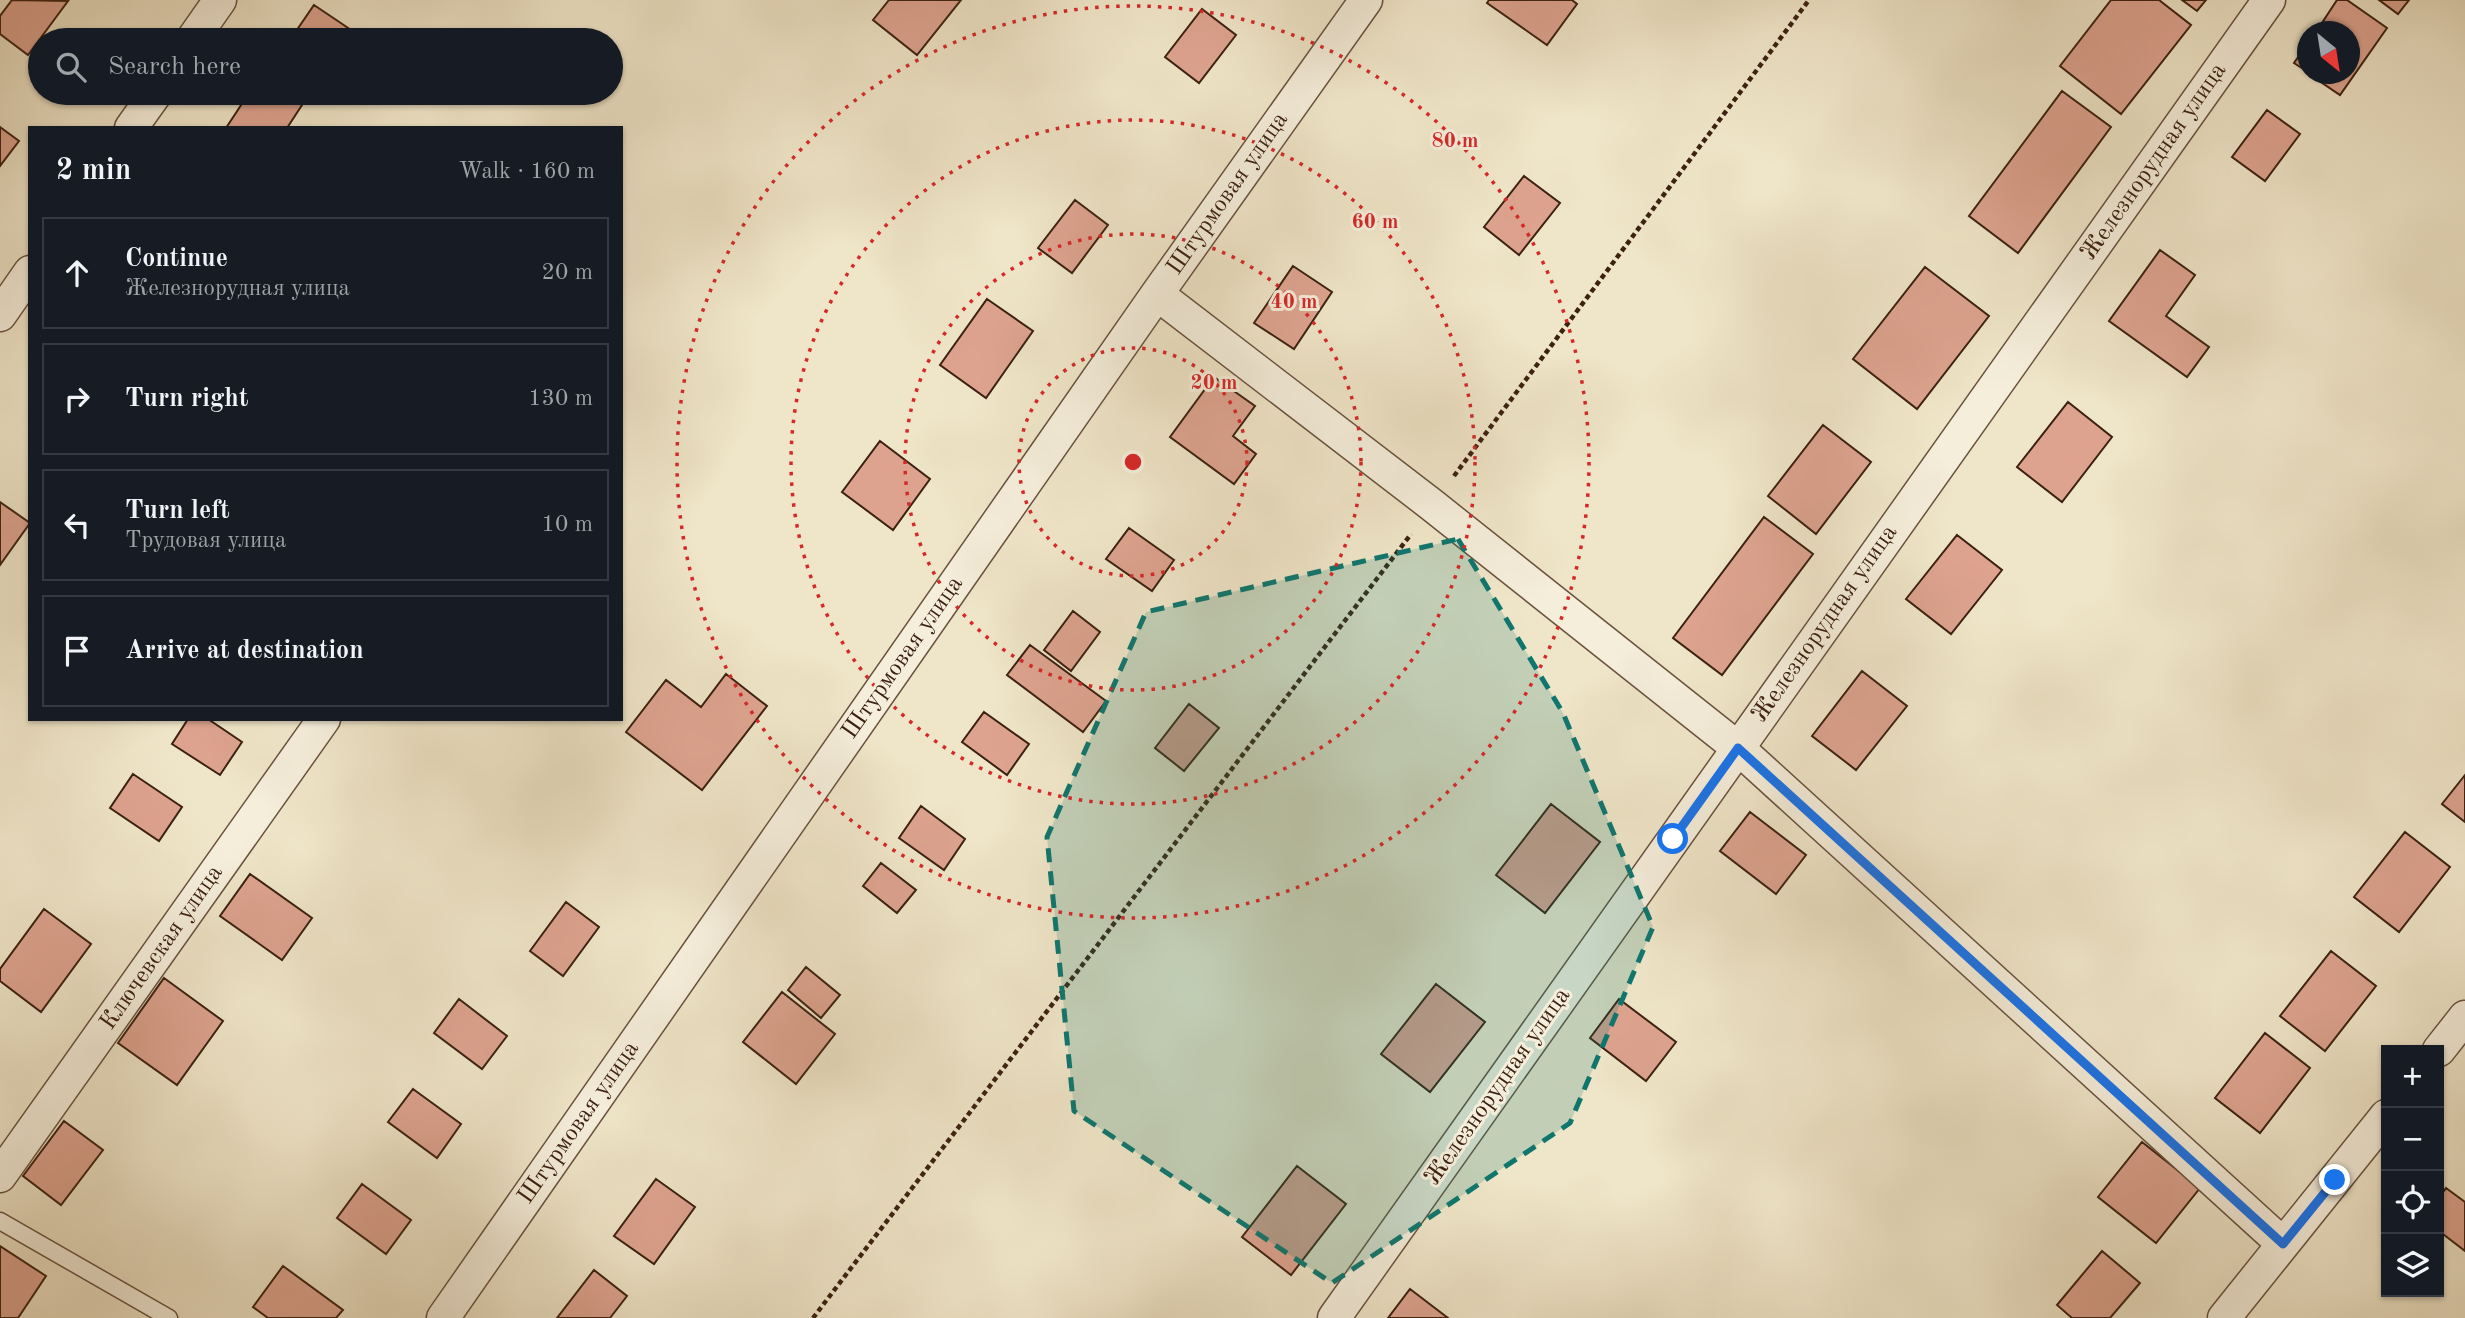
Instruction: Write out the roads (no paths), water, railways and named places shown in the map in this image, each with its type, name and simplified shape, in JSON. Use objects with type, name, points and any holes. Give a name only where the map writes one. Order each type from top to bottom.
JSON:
[{"type":"street","points":[[200,28],[220,0]]},
{"type":"street","name":"Штурмовая улица","points":[[443,1318],[1157,293],[1366,0]]},
{"type":"street","name":"Железнорудная улица","points":[[1334,1318],[2269,0]]},
{"type":"street","points":[[132,126],[147,105]]},
{"type":"street","points":[[0,315],[28,275]]},
{"type":"street","points":[[1157,293],[1432,505],[1738,748],[2283,1244]]},
{"type":"street","name":"Ключевская улица","points":[[0,1176],[323,721]]},
{"type":"street","points":[[2443,1045],[2465,1017]]},
{"type":"street","points":[[2224,1318],[2381,1121]]},
{"type":"lane","points":[[0,1221],[169,1318]]}]
